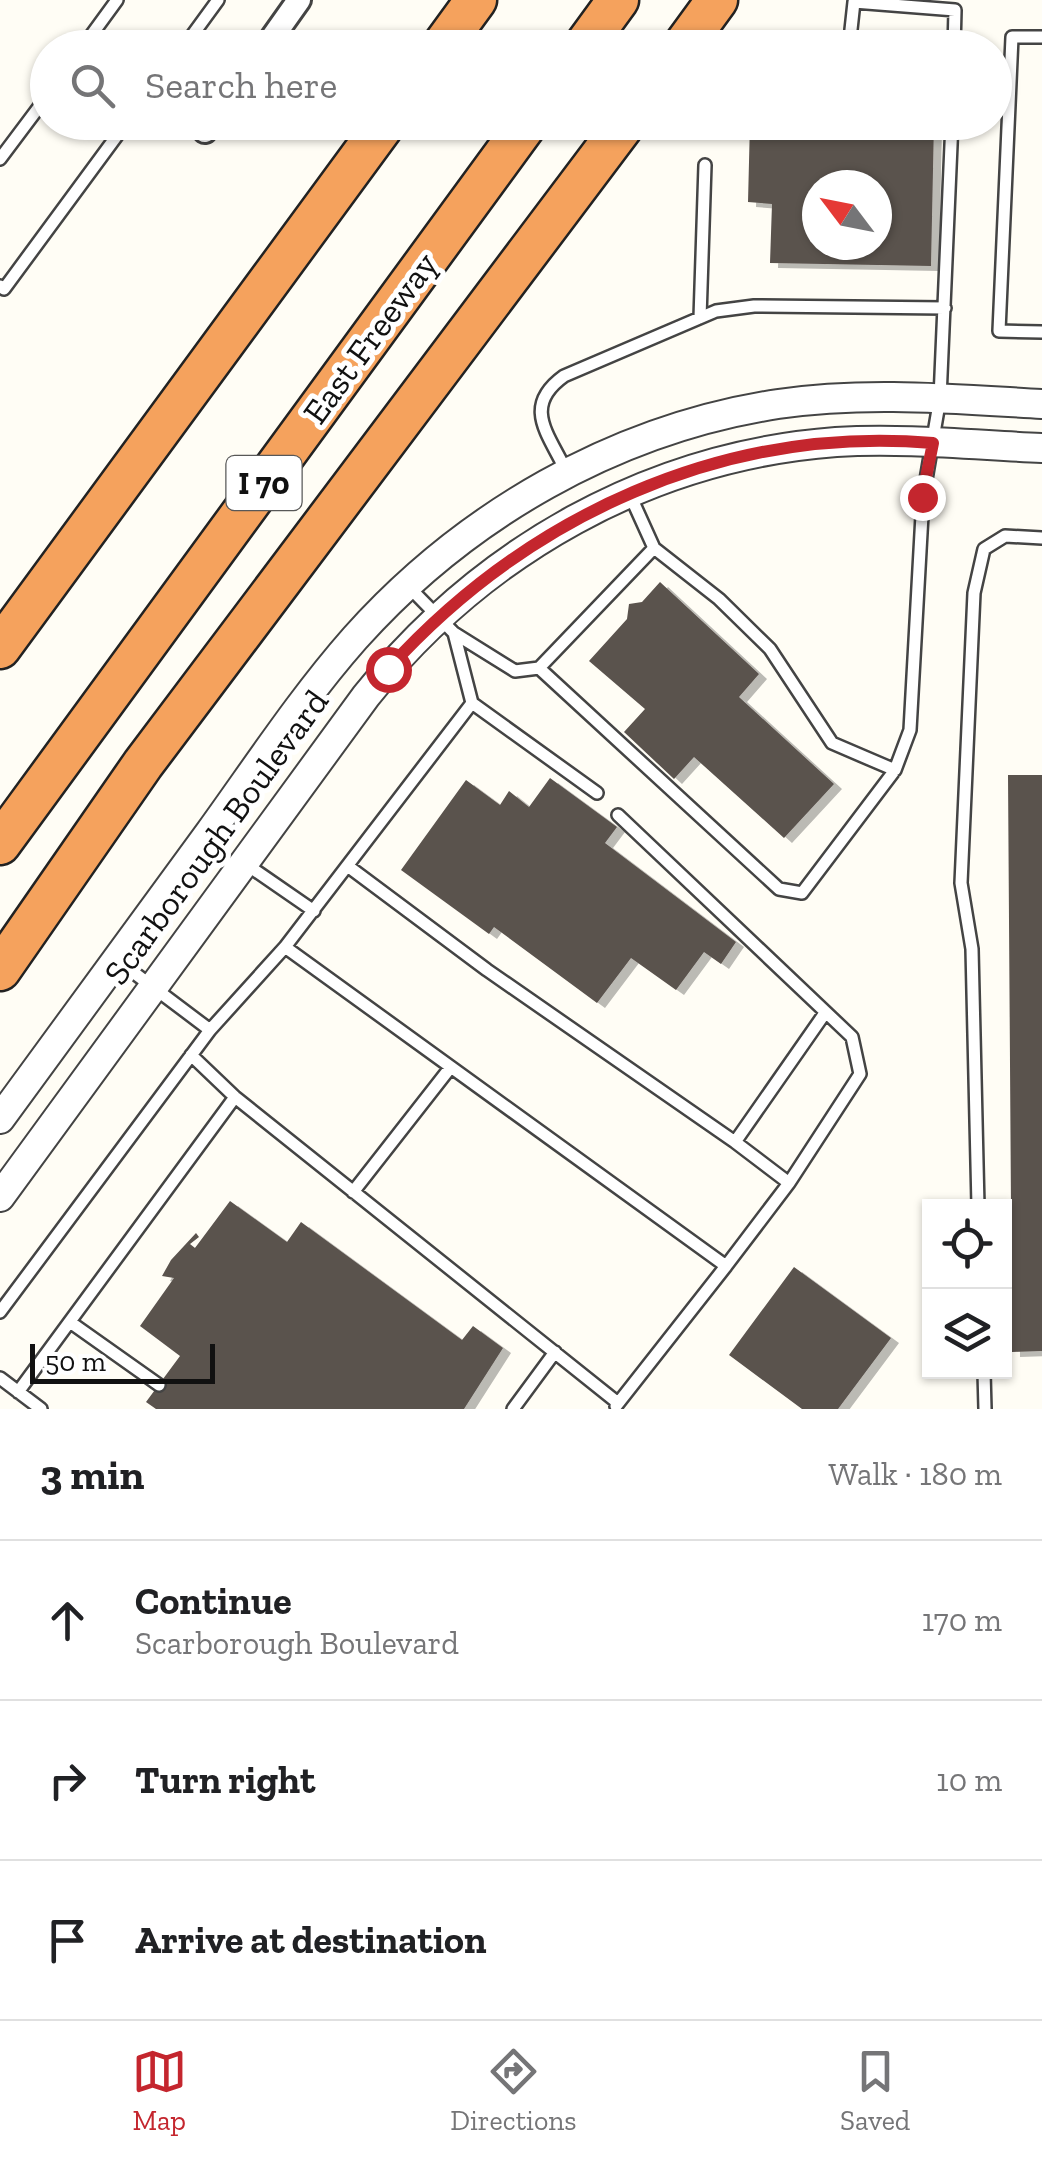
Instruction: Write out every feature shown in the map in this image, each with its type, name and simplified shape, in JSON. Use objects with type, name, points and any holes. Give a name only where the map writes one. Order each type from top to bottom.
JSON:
[{"type":"highway","points":[[454,30],[476,0]]},
{"type":"highway","points":[[596,30],[618,0]]},
{"type":"highway","points":[[695,30],[717,0]]},
{"type":"highway","points":[[0,648],[373,140]]},
{"type":"highway","name":"East Freeway","points":[[0,844],[515,140]]},
{"type":"highway","points":[[0,970],[143,764],[612,140]]},
{"type":"street","points":[[278,30],[299,0]]},
{"type":"street","name":"Scarborough Boulevard","points":[[0,1119],[332,664],[407,585],[484,523],[567,473],[652,435],[743,410],[851,397],[1042,404]]},
{"type":"street","name":"Scarborough Boulevard","points":[[0,1197],[366,696],[446,625],[491,572],[542,538],[628,493],[713,463],[838,442],[1042,448]]},
{"type":"lane","points":[[95,30],[117,0]]},
{"type":"lane","points":[[196,30],[218,0]]},
{"type":"lane","points":[[851,30],[854,2],[955,10],[954,30]]},
{"type":"lane","points":[[1012,37],[1042,38]]},
{"type":"lane","points":[[0,159],[30,119]]},
{"type":"lane","points":[[0,286],[4,289],[114,140]]},
{"type":"lane","points":[[539,668],[780,889],[802,893],[894,770],[910,730],[922,497],[940,398],[951,140]]},
{"type":"lane","points":[[1007,140],[999,331],[1042,332]]},
{"type":"lane","points":[[700,318],[704,164]]},
{"type":"lane","points":[[567,473],[539,412],[546,390],[564,376],[700,318],[754,306],[945,308]]},
{"type":"lane","points":[[628,493],[654,548],[719,599],[770,648],[832,744],[894,770]]},
{"type":"lane","points":[[978,1199],[972,949],[961,883],[974,593],[984,549],[1005,536],[1042,538]]},
{"type":"lane","points":[[407,585],[446,625],[514,671],[539,668],[654,548]]},
{"type":"lane","points":[[446,625],[472,703],[597,793]]},
{"type":"lane","points":[[0,1312],[210,1030],[350,867],[472,703]]},
{"type":"lane","points":[[191,1056],[235,1097],[616,1406],[789,1183],[860,1074],[852,1037],[618,815]]},
{"type":"lane","points":[[243,862],[314,911]]},
{"type":"lane","points":[[350,867],[487,970],[789,1183]]},
{"type":"lane","points":[[285,946],[726,1266]]},
{"type":"lane","points":[[116,960],[210,1030]]},
{"type":"lane","points":[[736,1142],[826,1013]]},
{"type":"lane","points":[[353,1192],[450,1068]]},
{"type":"lane","points":[[18,1392],[235,1097]]},
{"type":"lane","points":[[70,1322],[159,1384]]},
{"type":"lane","points":[[513,1409],[554,1352]]},
{"type":"lane","points":[[0,1378],[41,1409]]},
{"type":"lane","points":[[984,1379],[986,1409]]},
{"type":"building","points":[[750,140],[934,140],[931,266],[770,263],[772,204],[748,202]]},
{"type":"building","points":[[660,582],[759,674],[739,697],[834,784],[784,838],[694,757],[674,779],[624,732],[645,709],[589,661],[627,619],[629,604],[642,602]]},
{"type":"building","points":[[1008,775],[1042,775],[1042,1351],[1012,1352]]},
{"type":"building","points":[[550,778],[617,827],[605,843],[736,942],[721,964],[704,952],[676,990],[631,958],[597,1003],[494,927],[489,934],[401,870],[466,780],[500,805],[509,791],[529,807]]},
{"type":"building","points":[[230,1201],[287,1242],[301,1222],[462,1340],[473,1326],[503,1348],[464,1409],[156,1409],[146,1402],[180,1356],[140,1326],[174,1278],[162,1276],[171,1260],[196,1233],[199,1237],[190,1244],[195,1248]]},
{"type":"building","points":[[794,1267],[891,1338],[838,1409],[802,1409],[729,1355]]},
{"type":"route","points":[[388,669],[468,590],[542,538],[596,506],[728,458],[838,442],[933,443],[922,497]]}]
